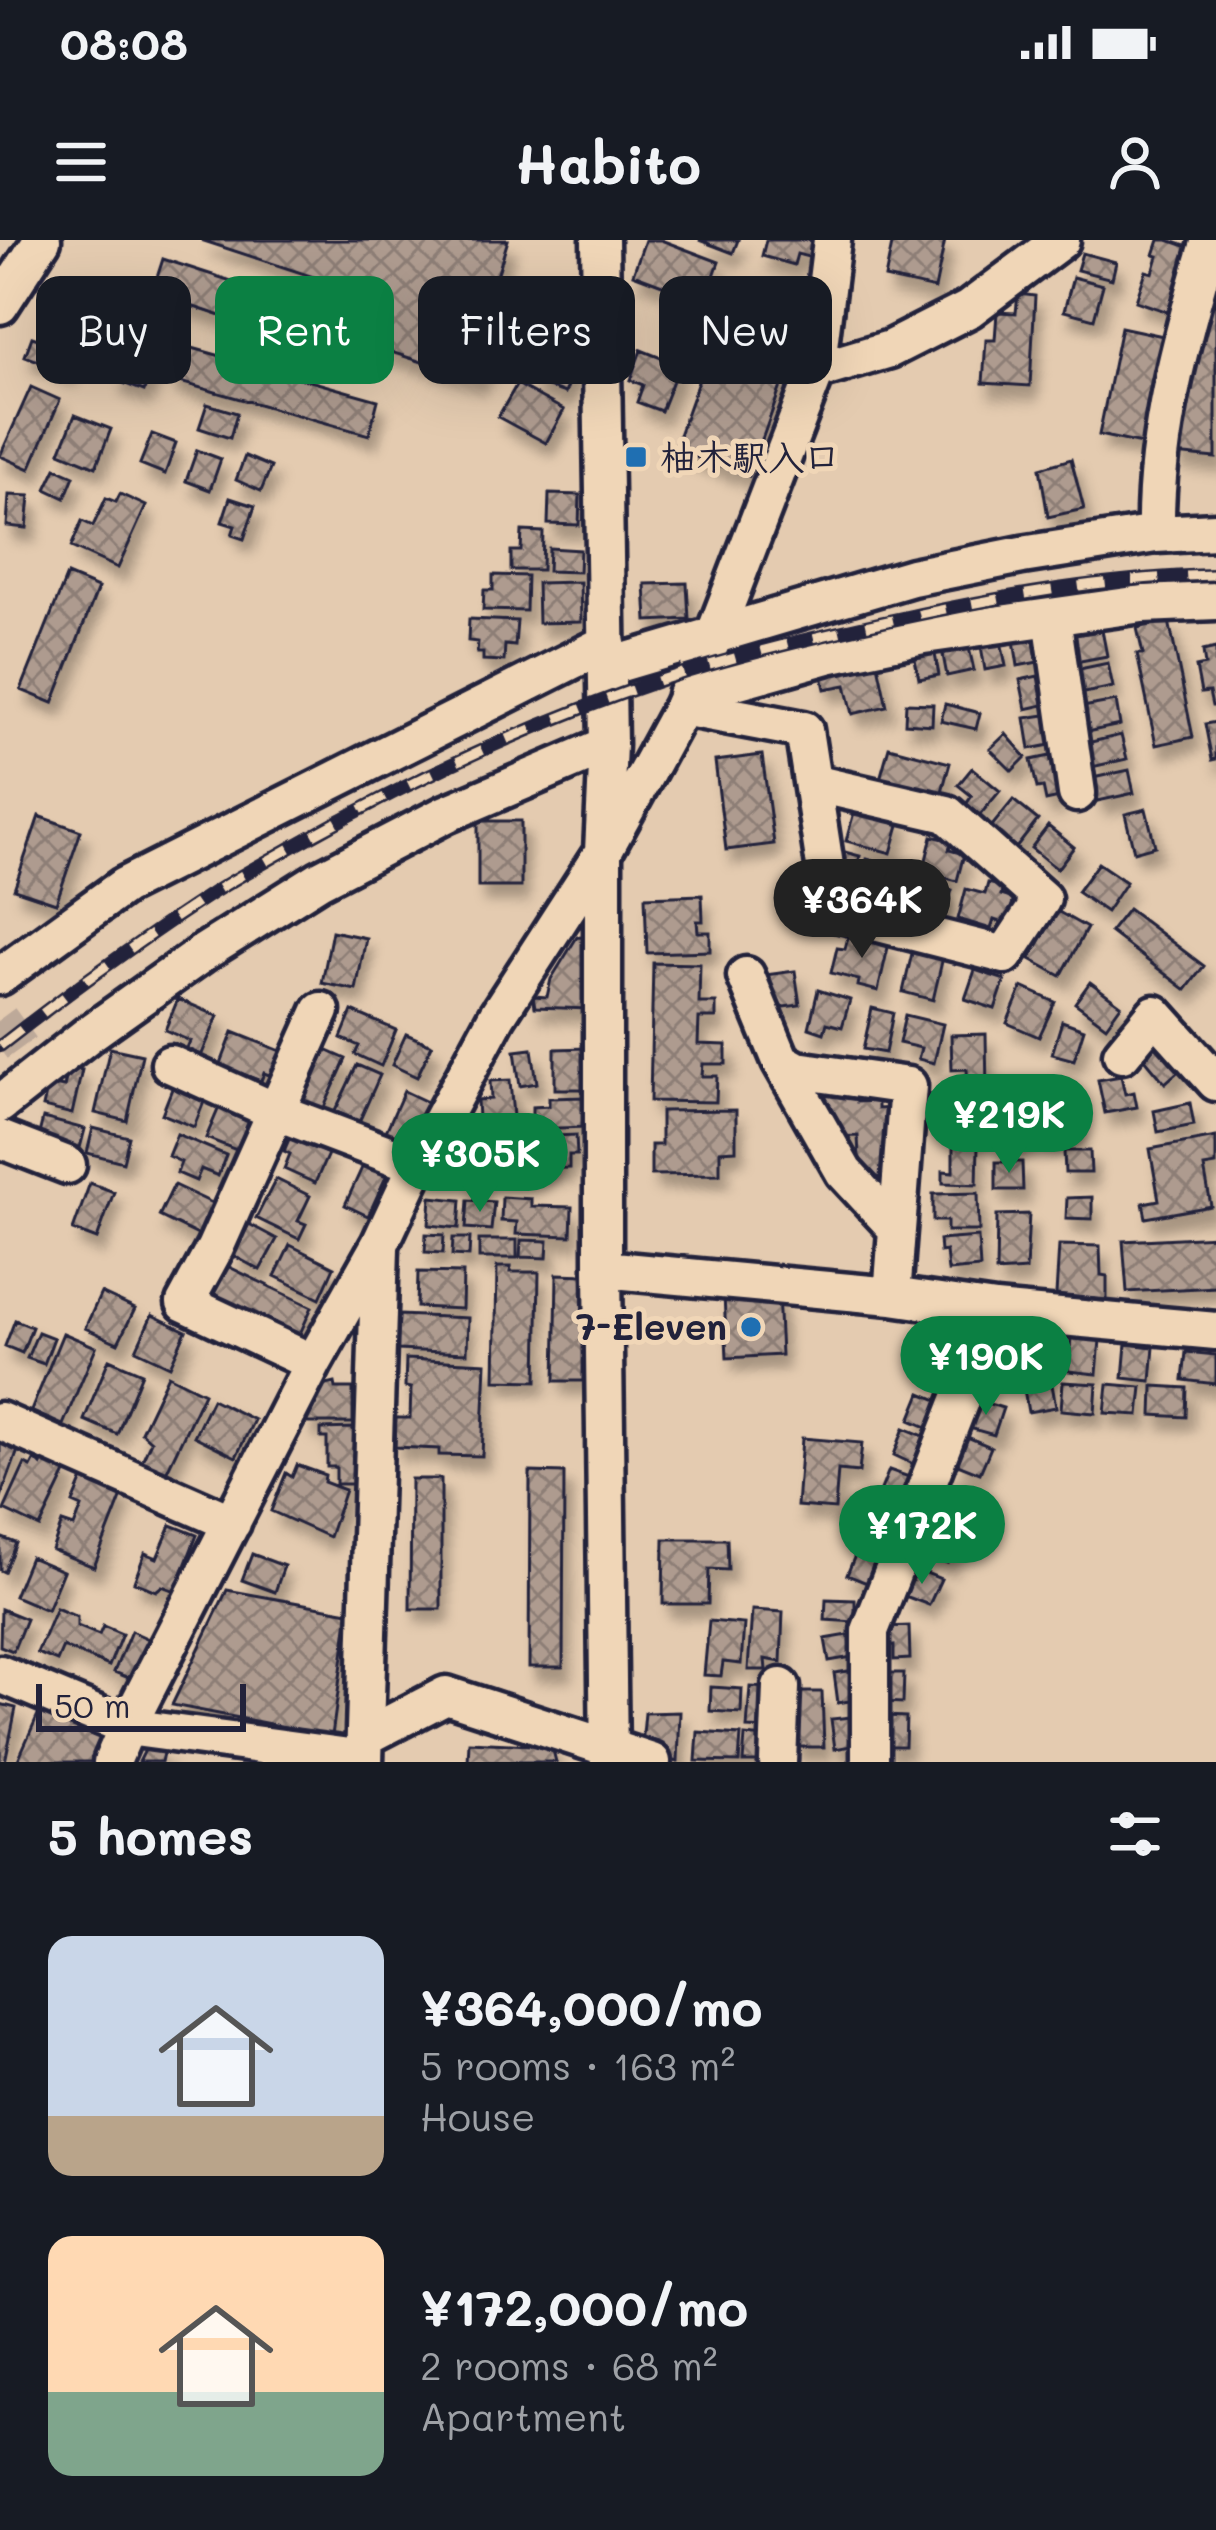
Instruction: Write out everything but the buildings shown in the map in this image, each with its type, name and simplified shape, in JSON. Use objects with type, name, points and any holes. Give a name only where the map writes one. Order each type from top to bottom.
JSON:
[{"type":"street","points":[[0,305],[42,240]]},
{"type":"street","points":[[600,240],[608,745],[603,852],[608,1754]]},
{"type":"street","points":[[828,276],[832,240]]},
{"type":"street","points":[[832,366],[890,349],[969,309],[1061,240]]},
{"type":"street","points":[[1156,534],[1160,465],[1181,335],[1210,240]]},
{"type":"street","points":[[112,1762],[313,1363],[497,1016],[603,852],[684,701],[714,636],[811,384]]},
{"type":"street","points":[[0,976],[124,886],[607,655],[714,636],[912,577],[1156,534],[1216,531]]},
{"type":"street","points":[[684,701],[847,651],[924,635],[1142,604],[1216,601]]},
{"type":"street","points":[[1052,617],[1077,793]]},
{"type":"street","points":[[684,701],[804,730],[832,911],[1005,955],[1042,899],[947,814],[813,783]]},
{"type":"street","points":[[0,1105],[30,1062],[89,1034],[203,953],[319,880],[446,814],[608,745]]},
{"type":"street","points":[[746,976],[781,1061],[844,1172],[897,1229]]},
{"type":"street","points":[[313,1363],[185,1303],[321,1011]]},
{"type":"street","points":[[1122,1054],[1155,1014],[1216,1082]]},
{"type":"street","points":[[781,1061],[797,1070],[908,1086],[892,1295]]},
{"type":"street","points":[[170,1064],[417,1166]]},
{"type":"street","points":[[0,1139],[67,1165]]},
{"type":"street","points":[[364,1753],[380,1244]]},
{"type":"street","points":[[603,1269],[1216,1331]]},
{"type":"street","points":[[870,1762],[870,1631],[995,1311]]},
{"type":"street","points":[[0,1421],[232,1523]]},
{"type":"street","points":[[0,1674],[127,1727],[364,1753],[446,1695],[608,1754],[652,1762]]},
{"type":"street","points":[[778,1762],[782,1688]]},
{"type":"tunnel","points":[[0,1019],[22,1049]]},
{"type":"railway","points":[[0,1046],[233,880],[428,776],[568,714],[722,661],[902,618],[1058,589],[1216,575]]},
{"type":"place","name":"柚木駅入口","points":[[636,457]]},
{"type":"place","name":"7-Eleven","points":[[751,1327]]}]
